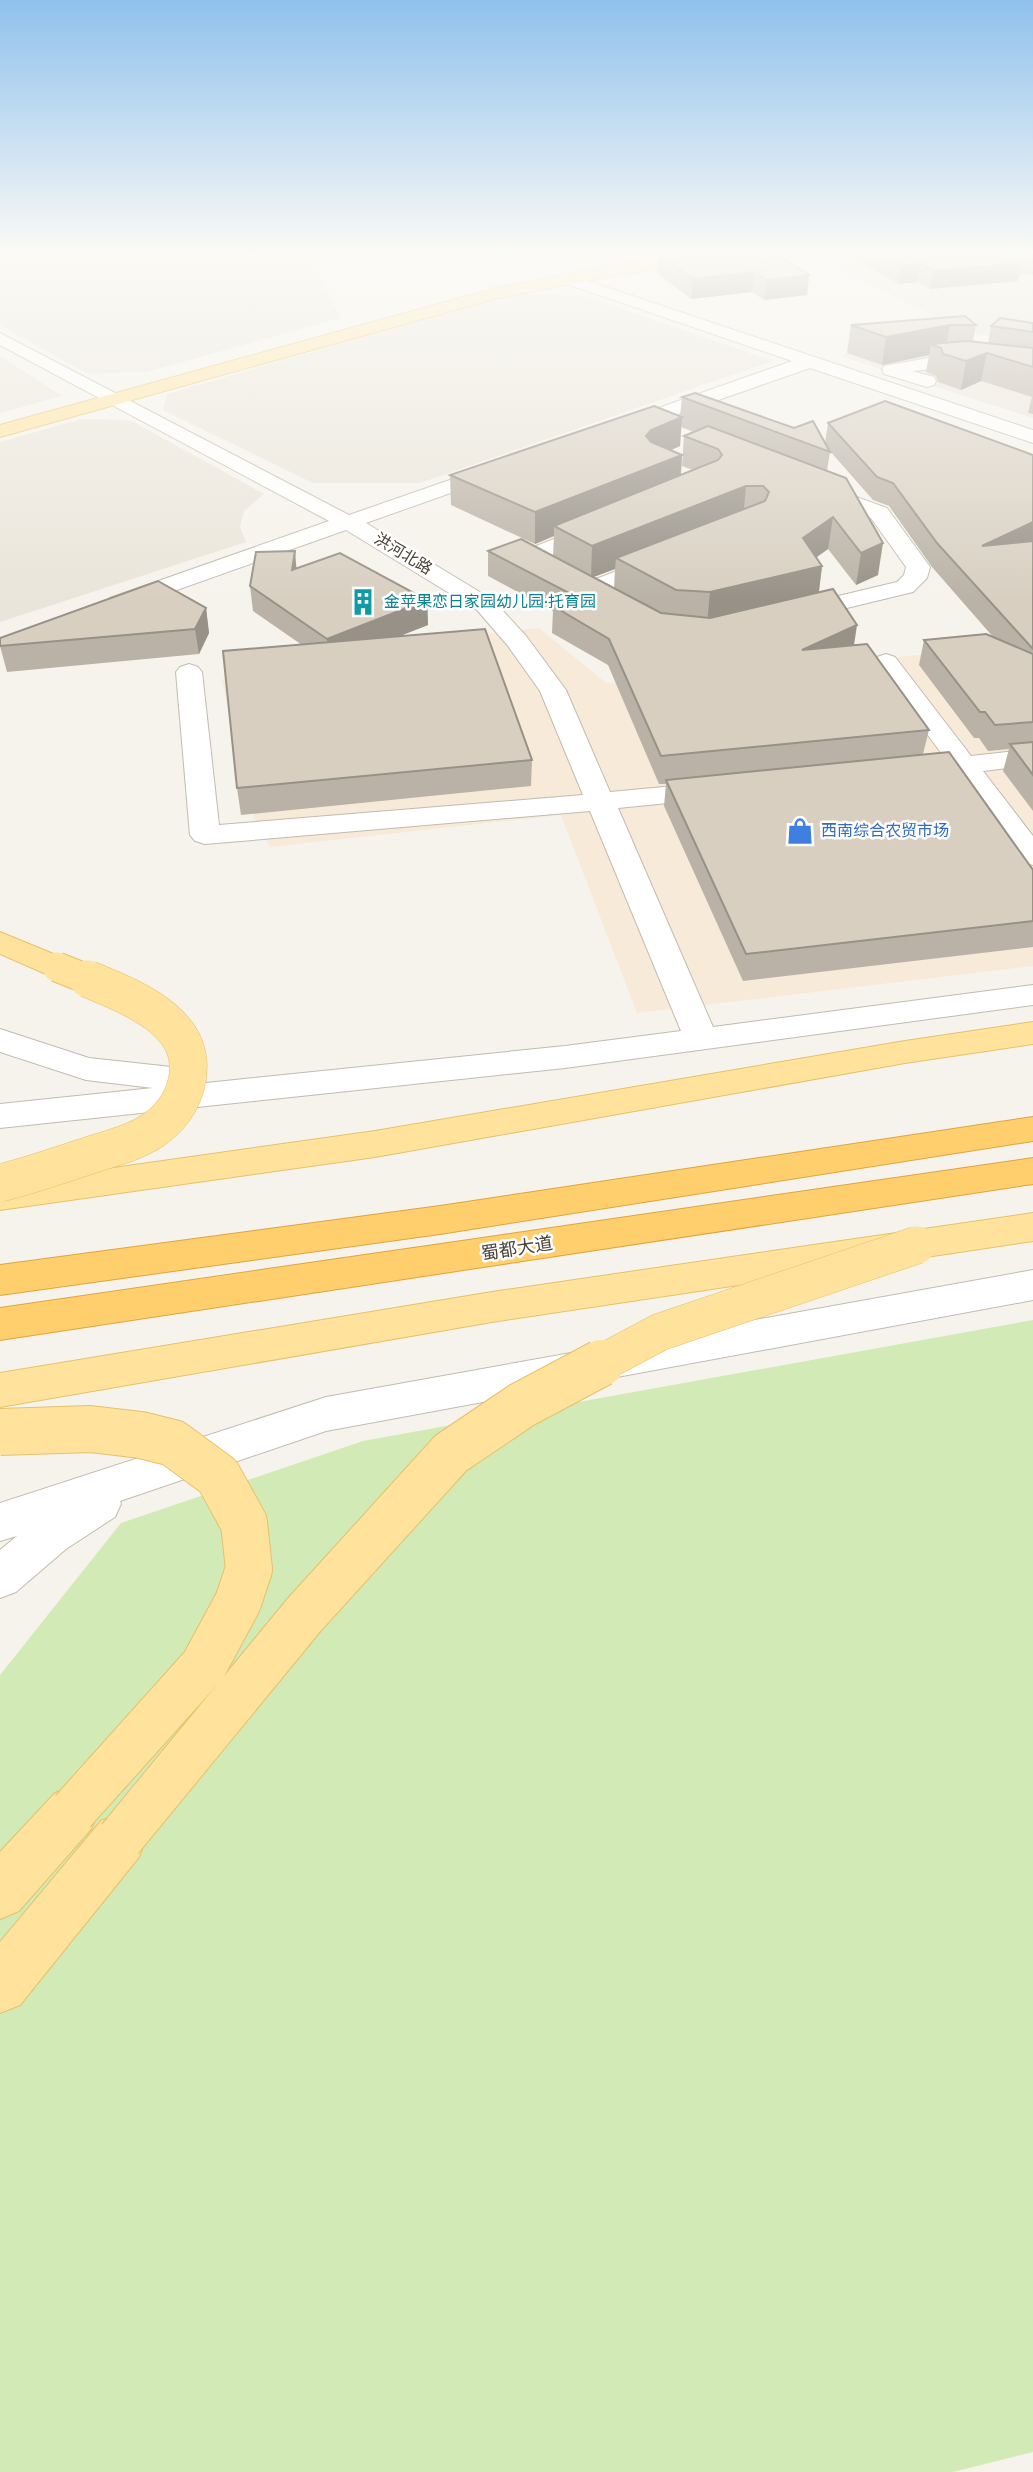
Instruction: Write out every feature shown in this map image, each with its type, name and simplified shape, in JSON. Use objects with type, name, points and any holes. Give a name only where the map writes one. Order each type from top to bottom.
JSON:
[{"type":"highway","points":[[0,1280],[440,1220],[1033,1129]]},
{"type":"highway","name":"蜀都大道","points":[[0,1324],[1033,1171]]},
{"type":"main road","points":[[0,431],[195,370]]},
{"type":"main road","points":[[0,421],[204,370]]},
{"type":"main road","points":[[0,942],[152,1009],[174,1027],[190,1057],[188,1085],[170,1117],[138,1139],[0,1183]]},
{"type":"main road","points":[[0,1197],[375,1144],[892,1054],[1033,1033]]},
{"type":"main road","points":[[0,1390],[492,1307],[1033,1227]]},
{"type":"main road","points":[[0,1985],[304,1615],[452,1452],[522,1405],[660,1332],[916,1245]]},
{"type":"main road","points":[[0,1433],[90,1429],[141,1435],[173,1443],[218,1476],[244,1523],[249,1569],[238,1602],[204,1665],[0,1892]]},
{"type":"street","name":"洪河北路","points":[[60,370],[347,523],[485,605],[517,641],[553,690],[603,801],[701,1039]]},
{"type":"street","points":[[602,434],[784,370]]},
{"type":"street","points":[[845,370],[962,403],[988,402]]},
{"type":"street","points":[[892,370],[1033,437]]},
{"type":"street","points":[[640,421],[672,433]]},
{"type":"street","points":[[103,608],[525,461]]},
{"type":"street","points":[[773,619],[905,587],[915,578],[918,567],[879,513],[792,480]]},
{"type":"street","points":[[618,521],[529,557],[598,596],[689,550]]},
{"type":"street","points":[[886,662],[1033,856]]},
{"type":"street","points":[[188,672],[205,835],[751,786]]},
{"type":"street","points":[[885,773],[1033,757]]},
{"type":"street","points":[[0,1116],[565,1057],[1033,995]]},
{"type":"street","points":[[0,1040],[86,1069],[261,1089]]},
{"type":"street","points":[[0,1522],[326,1414],[1033,1285]]},
{"type":"street","points":[[0,1578],[50,1535],[151,1472]]},
{"type":"shaded area","points":[[0,370],[22,370],[62,396],[0,413]]},
{"type":"shaded area","points":[[81,370],[152,370],[146,372],[86,373]]},
{"type":"shaded area","points":[[249,370],[746,370],[420,483],[313,483],[163,410],[167,394]]},
{"type":"shaded area","points":[[885,370],[1033,370],[1033,418]]},
{"type":"shaded area","points":[[81,419],[130,420],[264,494],[244,511],[240,527],[246,542],[0,622],[0,442]]},
{"type":"shaded area","name":"西南综合农贸市场","points":[[539,628],[606,683],[1033,645],[1033,966],[637,1013],[561,815],[270,847],[248,807],[222,680],[241,665]]},
{"type":"green space","points":[[1033,1320],[1033,2452],[953,2472],[0,2472],[0,1675],[121,1523],[363,1441]]},
{"type":"building","points":[[695,393],[794,428],[813,421],[830,452],[682,397]]},
{"type":"building","points":[[885,401],[1033,455],[1033,522],[982,546],[1033,541],[1033,649],[937,543],[893,483],[877,477],[828,423]]},
{"type":"building","points":[[654,406],[682,417],[651,430],[646,436],[651,442],[682,455],[535,512],[450,475]]},
{"type":"building","points":[[708,426],[846,478],[883,543],[861,553],[833,517],[803,538],[822,566],[710,592],[676,590],[616,558],[765,501],[769,492],[763,486],[746,486],[592,546],[554,526],[718,460],[722,455],[718,449],[684,436]]},
{"type":"building","points":[[521,539],[661,613],[710,618],[833,589],[857,625],[802,650],[867,644],[929,730],[661,756],[609,639],[553,606],[577,597],[488,551]]},
{"type":"building","points":[[295,551],[292,570],[340,553],[427,600],[327,639],[250,586],[256,552]]},
{"type":"building","points":[[158,581],[206,608],[195,629],[0,646],[0,638]]},
{"type":"building","points":[[485,629],[532,760],[237,788],[223,651]]},
{"type":"building","points":[[986,634],[1033,654],[1033,722],[995,725],[985,712],[980,712],[924,640]]},
{"type":"building","points":[[1033,742],[1033,775],[1010,744]]},
{"type":"building","points":[[949,752],[1033,870],[1033,921],[746,954],[666,780]]},
{"type":"place","name":"金苹果恋日家园幼儿园·托育园","points":[[363,602]]},
{"type":"place","name":"西南综合农贸市场","points":[[800,831]]}]
